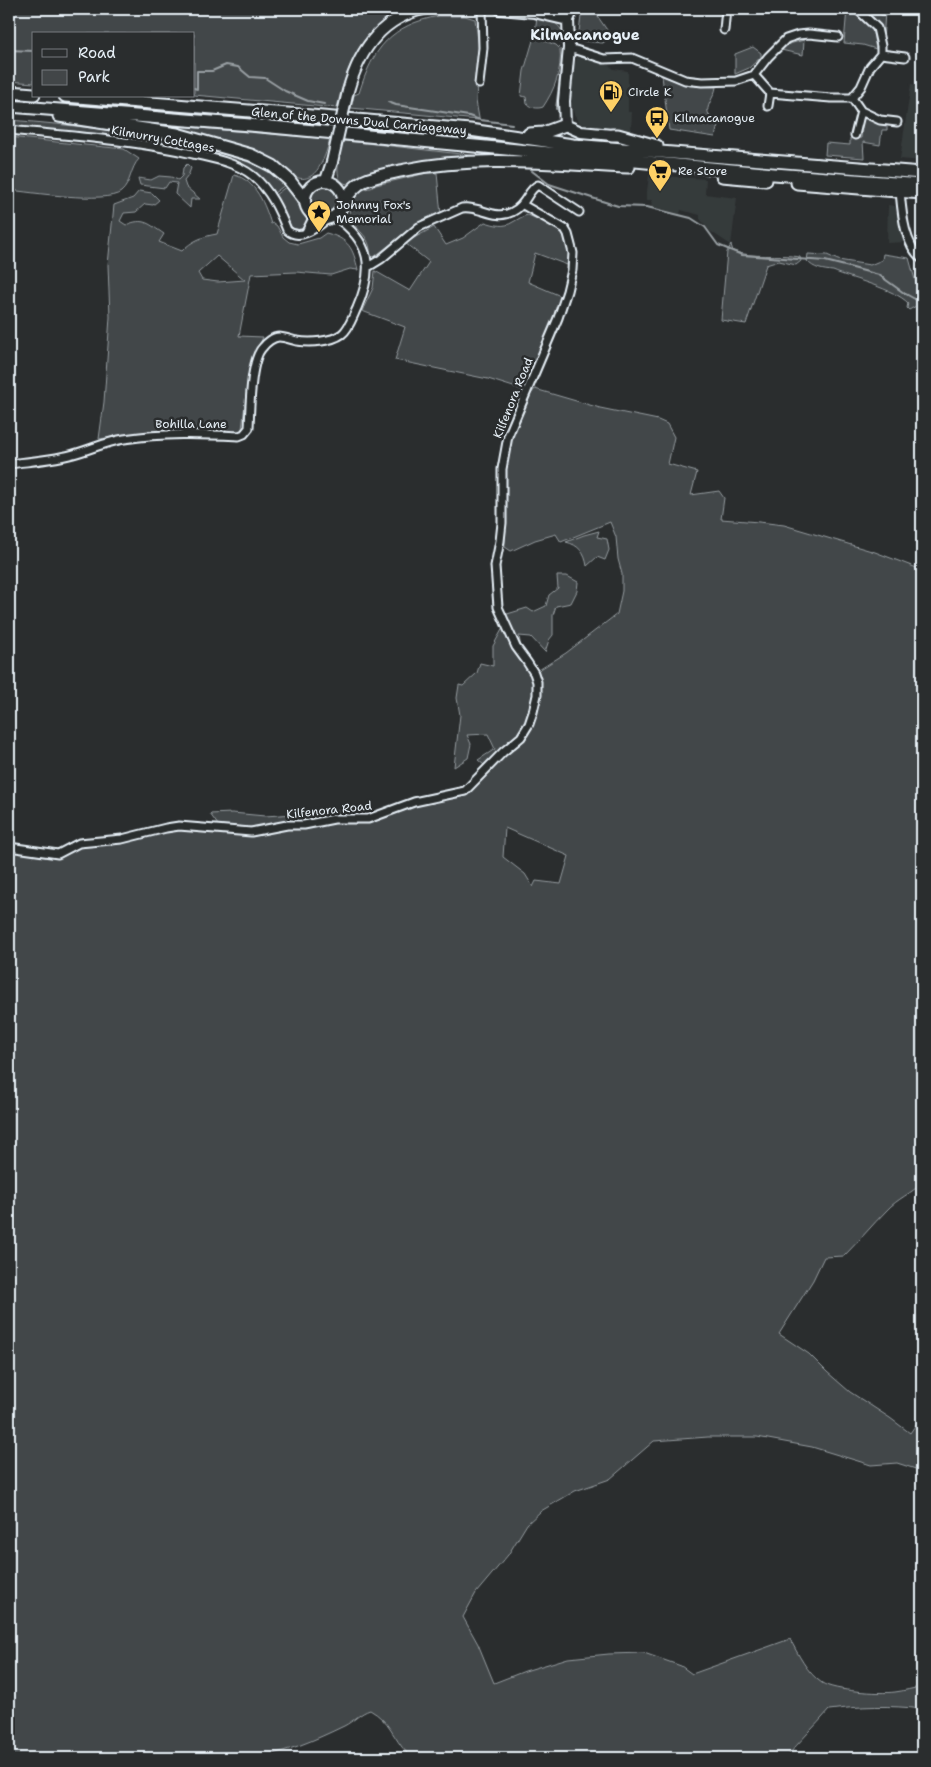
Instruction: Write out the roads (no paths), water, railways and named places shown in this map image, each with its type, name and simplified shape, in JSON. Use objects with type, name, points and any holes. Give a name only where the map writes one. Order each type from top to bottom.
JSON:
[{"type":"highway","points":[[9,92],[32,94]]},
{"type":"highway","name":"Glen of the Downs Dual Carriageway","points":[[89,98],[470,130],[573,145],[697,156]]},
{"type":"highway","points":[[12,107],[74,119],[177,134],[230,148],[251,155],[273,166],[289,180],[304,198]]},
{"type":"highway","name":"Glen of the Downs Dual Carriageway","points":[[12,107],[250,125],[922,185]]},
{"type":"highway","points":[[470,130],[507,134],[535,134],[565,124]]},
{"type":"highway","points":[[612,135],[697,156],[922,174]]},
{"type":"highway","points":[[343,202],[353,188],[364,181],[390,173],[459,162],[487,161],[645,168],[922,193]]},
{"type":"main road","points":[[326,180],[332,162],[348,91],[358,60],[372,39],[398,18],[424,9]]},
{"type":"main road","points":[[500,9],[534,10],[568,20]]},
{"type":"main road","points":[[574,9],[568,20],[569,48],[564,101],[565,124],[582,132],[612,135]]},
{"type":"main road","points":[[326,180],[334,182],[341,190],[343,202],[338,213],[332,217],[319,218],[307,209],[304,198],[312,184],[326,180]]},
{"type":"street","points":[[479,84],[483,48],[482,9]]},
{"type":"street","points":[[724,30],[726,9]]},
{"type":"street","points":[[754,75],[770,93],[852,98],[861,88],[870,67],[881,54],[877,28],[857,9]]},
{"type":"street","points":[[569,48],[604,59],[632,58],[686,80],[702,82],[736,81],[754,75],[772,52],[786,39],[804,34],[838,37]]},
{"type":"street","points":[[881,54],[905,57]]},
{"type":"street","points":[[768,106],[770,93]]},
{"type":"street","points":[[852,98],[861,111],[880,120],[897,122]]},
{"type":"street","points":[[855,135],[861,111]]},
{"type":"street","name":"Kilmurry Cottages","points":[[9,130],[124,141],[210,157],[235,166],[254,176],[269,193],[287,230],[291,234],[298,235],[306,232]]},
{"type":"street","points":[[368,267],[381,259],[419,227],[462,208],[470,207],[501,215],[510,213],[523,205],[533,188],[538,185],[579,212]]},
{"type":"street","points":[[900,191],[902,211],[911,247],[922,259]]},
{"type":"street","name":"Kilfenora Road","points":[[9,847],[58,854],[80,843],[122,839],[179,826],[251,832],[334,819],[368,819],[414,802],[465,791],[502,752],[521,737],[529,724],[537,695],[536,682],[531,668],[516,647],[498,607],[494,566],[502,523],[502,469],[508,436],[558,318],[567,291],[572,270],[573,253],[568,234],[558,224],[523,205]]},
{"type":"street","points":[[306,232],[314,216]]},
{"type":"street","points":[[306,232],[311,231],[332,217]]},
{"type":"street","name":"Bohilla Lane","points":[[9,464],[75,454],[99,444],[123,439],[200,433],[239,436],[244,434],[249,428],[253,373],[260,350],[269,341],[278,337],[300,342],[318,342],[341,335],[346,330],[360,300],[368,267],[365,250],[360,240],[348,226],[332,217]]},
{"type":"waterway","points":[[556,109],[564,47]]},
{"type":"waterway","points":[[9,50],[32,51]]},
{"type":"waterway","points":[[195,88],[197,89],[197,71],[212,71],[226,65],[238,67],[250,77],[265,78],[285,91],[308,101],[324,104]]},
{"type":"waterway","points":[[388,102],[396,105],[469,116],[480,120],[512,124]]},
{"type":"waterway","points":[[532,171],[549,184],[618,206],[647,207],[691,218],[705,227],[718,245],[742,255],[825,261],[879,275],[922,303]]},
{"type":"place","name":"Circle K","points":[[611,113]]},
{"type":"place","name":"Kilmacanogue","points":[[657,139]]},
{"type":"place","name":"Re Store","points":[[660,192]]},
{"type":"place","name":"Johnny Fox's Memorial","points":[[319,233]]},
{"type":"district","name":"Kilmacanogue","points":[[585,35]]}]
